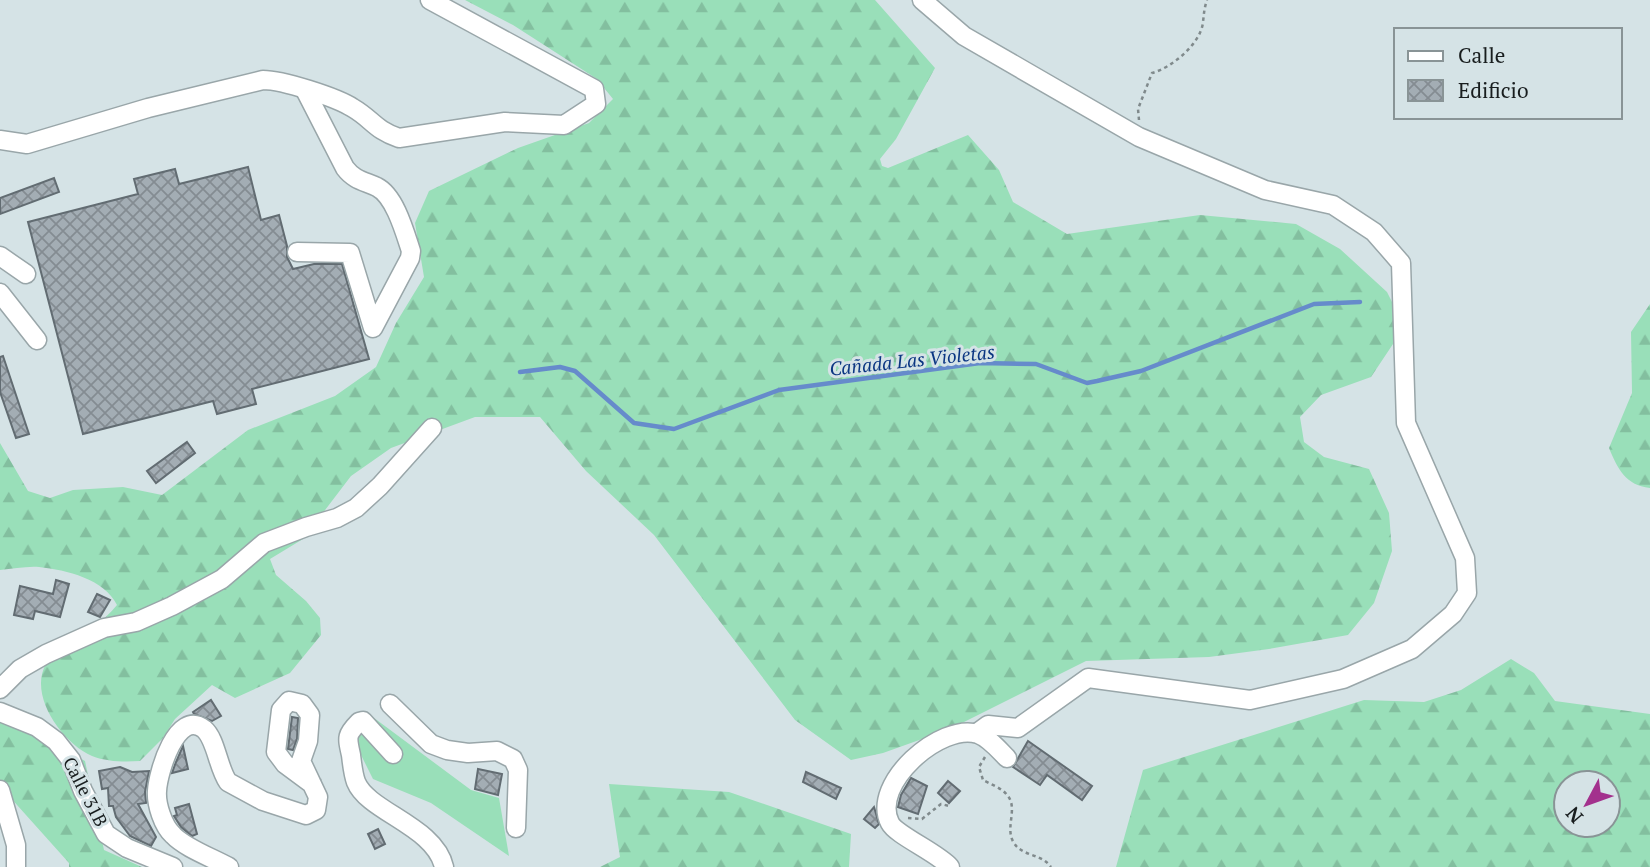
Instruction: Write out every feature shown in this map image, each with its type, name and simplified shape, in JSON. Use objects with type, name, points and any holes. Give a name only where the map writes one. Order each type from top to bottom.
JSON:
[{"type":"street","points":[[0,140],[27,144],[148,108],[263,80],[276,80],[352,107],[383,132],[399,138],[505,122],[564,125],[596,104],[594,89],[430,0]]},
{"type":"street","points":[[922,0],[964,36],[1139,137],[1265,190],[1333,205],[1374,232],[1401,263],[1406,423],[1465,558],[1467,593],[1453,614],[1412,649],[1343,679],[1250,699],[1088,678],[1018,728],[988,725],[977,733],[958,734],[922,749],[897,778],[887,800],[888,815],[892,827],[950,867]]},
{"type":"street","points":[[297,252],[350,253],[373,328],[410,258],[411,251],[395,209],[381,188],[353,178],[345,168],[305,90]]},
{"type":"street","points":[[0,256],[26,274]]},
{"type":"street","points":[[0,293],[37,340]]},
{"type":"street","points":[[0,689],[20,669],[46,653],[104,628],[136,622],[173,606],[222,579],[264,543],[337,518],[356,508],[380,486],[432,428]]},
{"type":"street","points":[[390,704],[431,744],[468,753],[498,751],[513,759],[519,770],[516,828]]},
{"type":"street","name":"Calle 31B","points":[[0,712],[37,727],[56,741],[71,760],[106,834],[127,848],[173,867]]},
{"type":"street","points":[[393,754],[363,722],[359,722],[348,733],[356,782],[364,794],[408,824],[434,847],[442,859],[443,867]]},
{"type":"street","points":[[229,867],[177,839],[163,821],[157,790],[168,748],[184,727],[189,724],[208,733],[228,782],[263,801],[306,814],[312,813],[316,810],[318,797],[312,783]]},
{"type":"street","points":[[977,733],[992,743],[999,755]]},
{"type":"street","points":[[0,790],[16,845],[16,867]]},
{"type":"path","points":[[1139,137],[1138,109],[1152,73],[1162,70],[1189,48],[1203,23],[1202,14],[1207,0]]},
{"type":"path","points":[[999,755],[984,758],[979,767],[983,780],[1006,793],[1010,800],[1011,839],[1018,849],[1045,859],[1051,867]]},
{"type":"path","points":[[888,815],[922,819],[941,804],[948,806]]},
{"type":"green space","points":[[465,0],[875,0],[935,68],[896,139],[880,159],[882,166],[888,168],[968,135],[999,170],[1013,202],[1067,234],[1200,215],[1296,224],[1340,249],[1387,292],[1396,310],[1393,344],[1371,377],[1321,395],[1300,417],[1304,442],[1324,457],[1369,469],[1389,513],[1392,551],[1374,603],[1348,635],[1209,657],[1086,661],[950,729],[883,753],[851,760],[795,720],[654,535],[586,471],[540,417],[475,417],[391,448],[351,476],[303,539],[270,559],[276,575],[306,601],[320,618],[321,635],[290,673],[235,698],[212,685],[175,719],[163,738],[140,761],[104,759],[81,750],[51,717],[41,690],[42,676],[50,659],[93,628],[117,605],[111,596],[94,582],[73,573],[39,567],[0,570],[0,443],[28,491],[50,498],[73,490],[123,487],[162,495],[248,430],[335,396],[376,367],[396,323],[424,277],[415,223],[429,191],[518,148],[589,123],[613,99],[597,79],[513,25]]},
{"type":"green space","points":[[1650,304],[1650,488],[1628,480],[1619,469],[1609,448],[1632,393],[1631,332]]},
{"type":"green space","points":[[1511,659],[1534,673],[1555,701],[1650,714],[1650,867],[1116,867],[1143,770],[1364,700],[1424,702],[1461,690]]},
{"type":"green space","points":[[0,712],[85,761],[104,850],[142,867],[69,867],[69,863],[0,786]]},
{"type":"green space","points":[[366,712],[471,790],[499,798],[509,856],[431,803],[373,779],[346,725]]},
{"type":"green space","points":[[609,784],[729,792],[851,834],[849,867],[600,867],[620,857]]},
{"type":"building","points":[[248,167],[261,220],[279,215],[287,257],[293,269],[314,264],[342,264],[369,359],[252,389],[256,404],[217,414],[213,401],[83,434],[28,222],[138,194],[134,179],[175,169],[179,184]]},
{"type":"building","points":[[54,178],[59,192],[0,214],[0,198]]},
{"type":"building","points":[[3,356],[29,434],[16,438],[0,392],[0,357]]},
{"type":"building","points":[[187,442],[195,453],[156,483],[147,471]]},
{"type":"building","points":[[56,580],[69,584],[60,617],[35,611],[33,619],[14,615],[20,586],[53,594]]},
{"type":"building","points":[[97,594],[110,600],[100,617],[88,612]]},
{"type":"building","points":[[211,700],[221,716],[212,721],[194,714],[193,712]]},
{"type":"building","points":[[292,717],[298,718],[297,739],[293,750],[288,749]]},
{"type":"building","points":[[1028,741],[1092,786],[1082,800],[1047,775],[1040,785],[1013,767]]},
{"type":"building","points":[[183,746],[188,769],[172,773],[176,762]]},
{"type":"building","points":[[120,767],[132,772],[149,771],[146,803],[138,804],[156,837],[151,846],[130,836],[116,817],[113,806],[109,806],[108,788],[102,789],[99,771]]},
{"type":"building","points":[[478,769],[502,774],[498,795],[475,789]]},
{"type":"building","points":[[806,772],[841,788],[836,799],[803,782]]},
{"type":"building","points":[[911,778],[927,786],[918,814],[898,807],[901,795]]},
{"type":"building","points":[[948,781],[960,791],[949,803],[938,793]]},
{"type":"building","points":[[189,804],[197,834],[192,836],[181,827],[174,816],[177,815],[175,808]]},
{"type":"building","points":[[874,807],[879,824],[875,828],[864,819]]},
{"type":"building","points":[[378,829],[385,844],[375,849],[368,834]]},
{"type":"waterway","name":"Cañada Las Violetas","points":[[520,372],[560,367],[575,371],[634,423],[674,429],[779,390],[980,363],[1036,364],[1087,383],[1141,371],[1314,304],[1360,302]]}]
